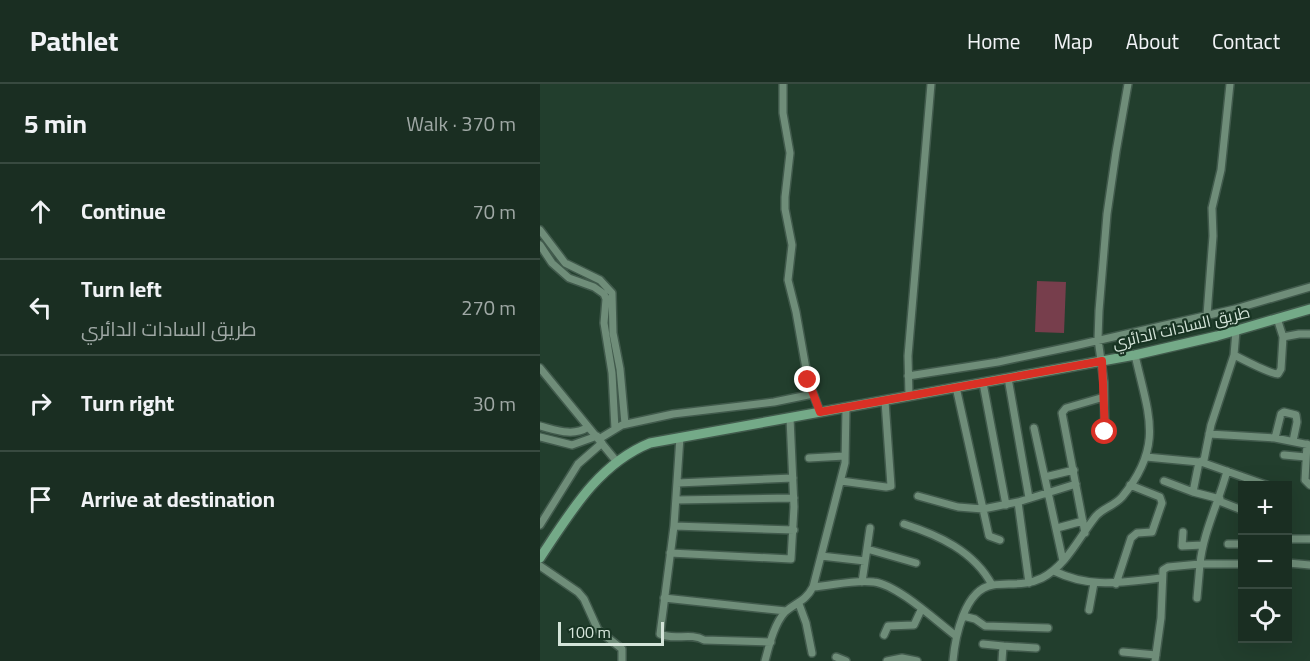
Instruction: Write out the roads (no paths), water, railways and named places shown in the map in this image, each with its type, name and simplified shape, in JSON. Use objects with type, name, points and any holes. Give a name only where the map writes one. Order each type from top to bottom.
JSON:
[{"type":"main road","name":"طريق السادات الدائري","points":[[540,558],[589,488],[617,462],[650,443],[1136,355],[1310,309]]},
{"type":"street","points":[[783,84],[783,113],[790,153],[785,197],[792,245],[788,280],[813,394],[820,412]]},
{"type":"street","points":[[909,396],[908,376],[931,84]]},
{"type":"street","points":[[1105,432],[1102,361],[1098,339],[1107,214],[1128,84]]},
{"type":"street","points":[[1207,315],[1213,236],[1212,208],[1221,170],[1230,84]]},
{"type":"street","points":[[540,230],[565,263],[600,280],[612,293],[613,333],[620,369],[626,424]]},
{"type":"street","points":[[548,241],[540,245],[552,263],[569,278],[594,287],[604,294],[606,299],[604,323],[612,373],[615,429]]},
{"type":"street","points":[[908,376],[998,362],[1264,302],[1310,287]]},
{"type":"street","points":[[1234,355],[1272,374],[1278,374],[1281,369],[1284,337],[1277,318]]},
{"type":"street","points":[[1193,492],[1200,462],[1205,456],[1209,434],[1234,355],[1236,330]]},
{"type":"street","points":[[1284,337],[1299,333],[1310,334]]},
{"type":"street","points":[[953,661],[956,636],[963,616],[979,590],[992,585],[1029,583],[1054,571],[1096,517],[1115,505],[1130,485],[1146,457],[1150,444],[1150,420],[1136,355]]},
{"type":"street","points":[[540,368],[617,462]]},
{"type":"street","points":[[1008,378],[1029,498]]},
{"type":"street","points":[[983,383],[1006,505]]},
{"type":"street","points":[[956,387],[989,536],[1000,540]]},
{"type":"street","points":[[540,525],[578,464],[599,439],[615,429],[626,424],[673,414],[774,402],[813,394]]},
{"type":"street","points":[[1085,533],[1062,411],[1104,397]]},
{"type":"street","points":[[841,481],[886,488],[891,486],[885,400]]},
{"type":"street","points":[[765,661],[771,642],[786,612],[799,604],[813,587],[841,481],[845,456],[846,408]]},
{"type":"street","points":[[1275,438],[1281,414],[1287,412],[1296,415],[1298,419],[1293,441]]},
{"type":"street","points":[[670,553],[790,560],[792,558],[794,478],[790,418]]},
{"type":"street","points":[[540,426],[571,433],[588,427]]},
{"type":"street","points":[[1034,428],[1063,561]]},
{"type":"street","points":[[1209,434],[1275,438],[1309,444],[1305,480],[1310,485]]},
{"type":"street","points":[[540,437],[572,445],[599,439]]},
{"type":"street","points":[[680,437],[674,526],[660,632],[662,636],[771,642]]},
{"type":"street","points":[[1284,455],[1306,457]]},
{"type":"street","points":[[809,458],[845,456]]},
{"type":"street","points":[[1146,457],[1200,462],[1255,481]]},
{"type":"street","points":[[1045,477],[1074,470]]},
{"type":"street","points":[[1197,598],[1203,545],[1227,471]]},
{"type":"street","points":[[677,483],[794,478]]},
{"type":"street","points":[[1164,481],[1238,508]]},
{"type":"street","points":[[918,496],[958,507],[983,509],[1018,502],[1076,484]]},
{"type":"street","points":[[1116,584],[1131,538],[1137,533],[1152,532],[1162,503],[1162,499],[1158,496],[1130,485]]},
{"type":"street","points":[[676,500],[794,498]]},
{"type":"street","points":[[1018,502],[1029,583]]},
{"type":"street","points":[[1057,528],[1083,521]]},
{"type":"street","points":[[904,524],[935,535],[971,558],[987,575],[992,585]]},
{"type":"street","points":[[674,526],[794,530]]},
{"type":"street","points":[[862,582],[870,528]]},
{"type":"street","points":[[1183,532],[1182,546],[1203,545]]},
{"type":"street","points":[[1292,540],[1310,539]]},
{"type":"street","points":[[1228,544],[1238,544]]},
{"type":"street","points":[[867,549],[916,563]]},
{"type":"street","points":[[821,555],[865,561]]},
{"type":"street","points":[[1292,563],[1310,565]]},
{"type":"street","points":[[1123,652],[1156,658],[1161,618],[1162,570],[1168,567],[1200,564],[1238,564]]},
{"type":"street","points":[[540,566],[582,596],[598,630],[622,649],[622,661]]},
{"type":"street","points":[[1054,571],[1073,579],[1094,583],[1116,584],[1161,578]]},
{"type":"street","points":[[813,587],[877,582],[956,636]]},
{"type":"street","points":[[1089,610],[1094,583]]},
{"type":"street","points":[[664,598],[786,612]]},
{"type":"street","points":[[799,604],[812,653]]},
{"type":"street","points":[[884,634],[888,626],[914,625],[921,610]]},
{"type":"street","points":[[963,616],[975,619],[985,626],[1047,628]]},
{"type":"street","points":[[982,644],[1036,648]]},
{"type":"street","points":[[1002,661],[1003,646]]},
{"type":"street","points":[[836,657],[846,661]]},
{"type":"street","points":[[887,661],[902,658],[917,661]]}]
